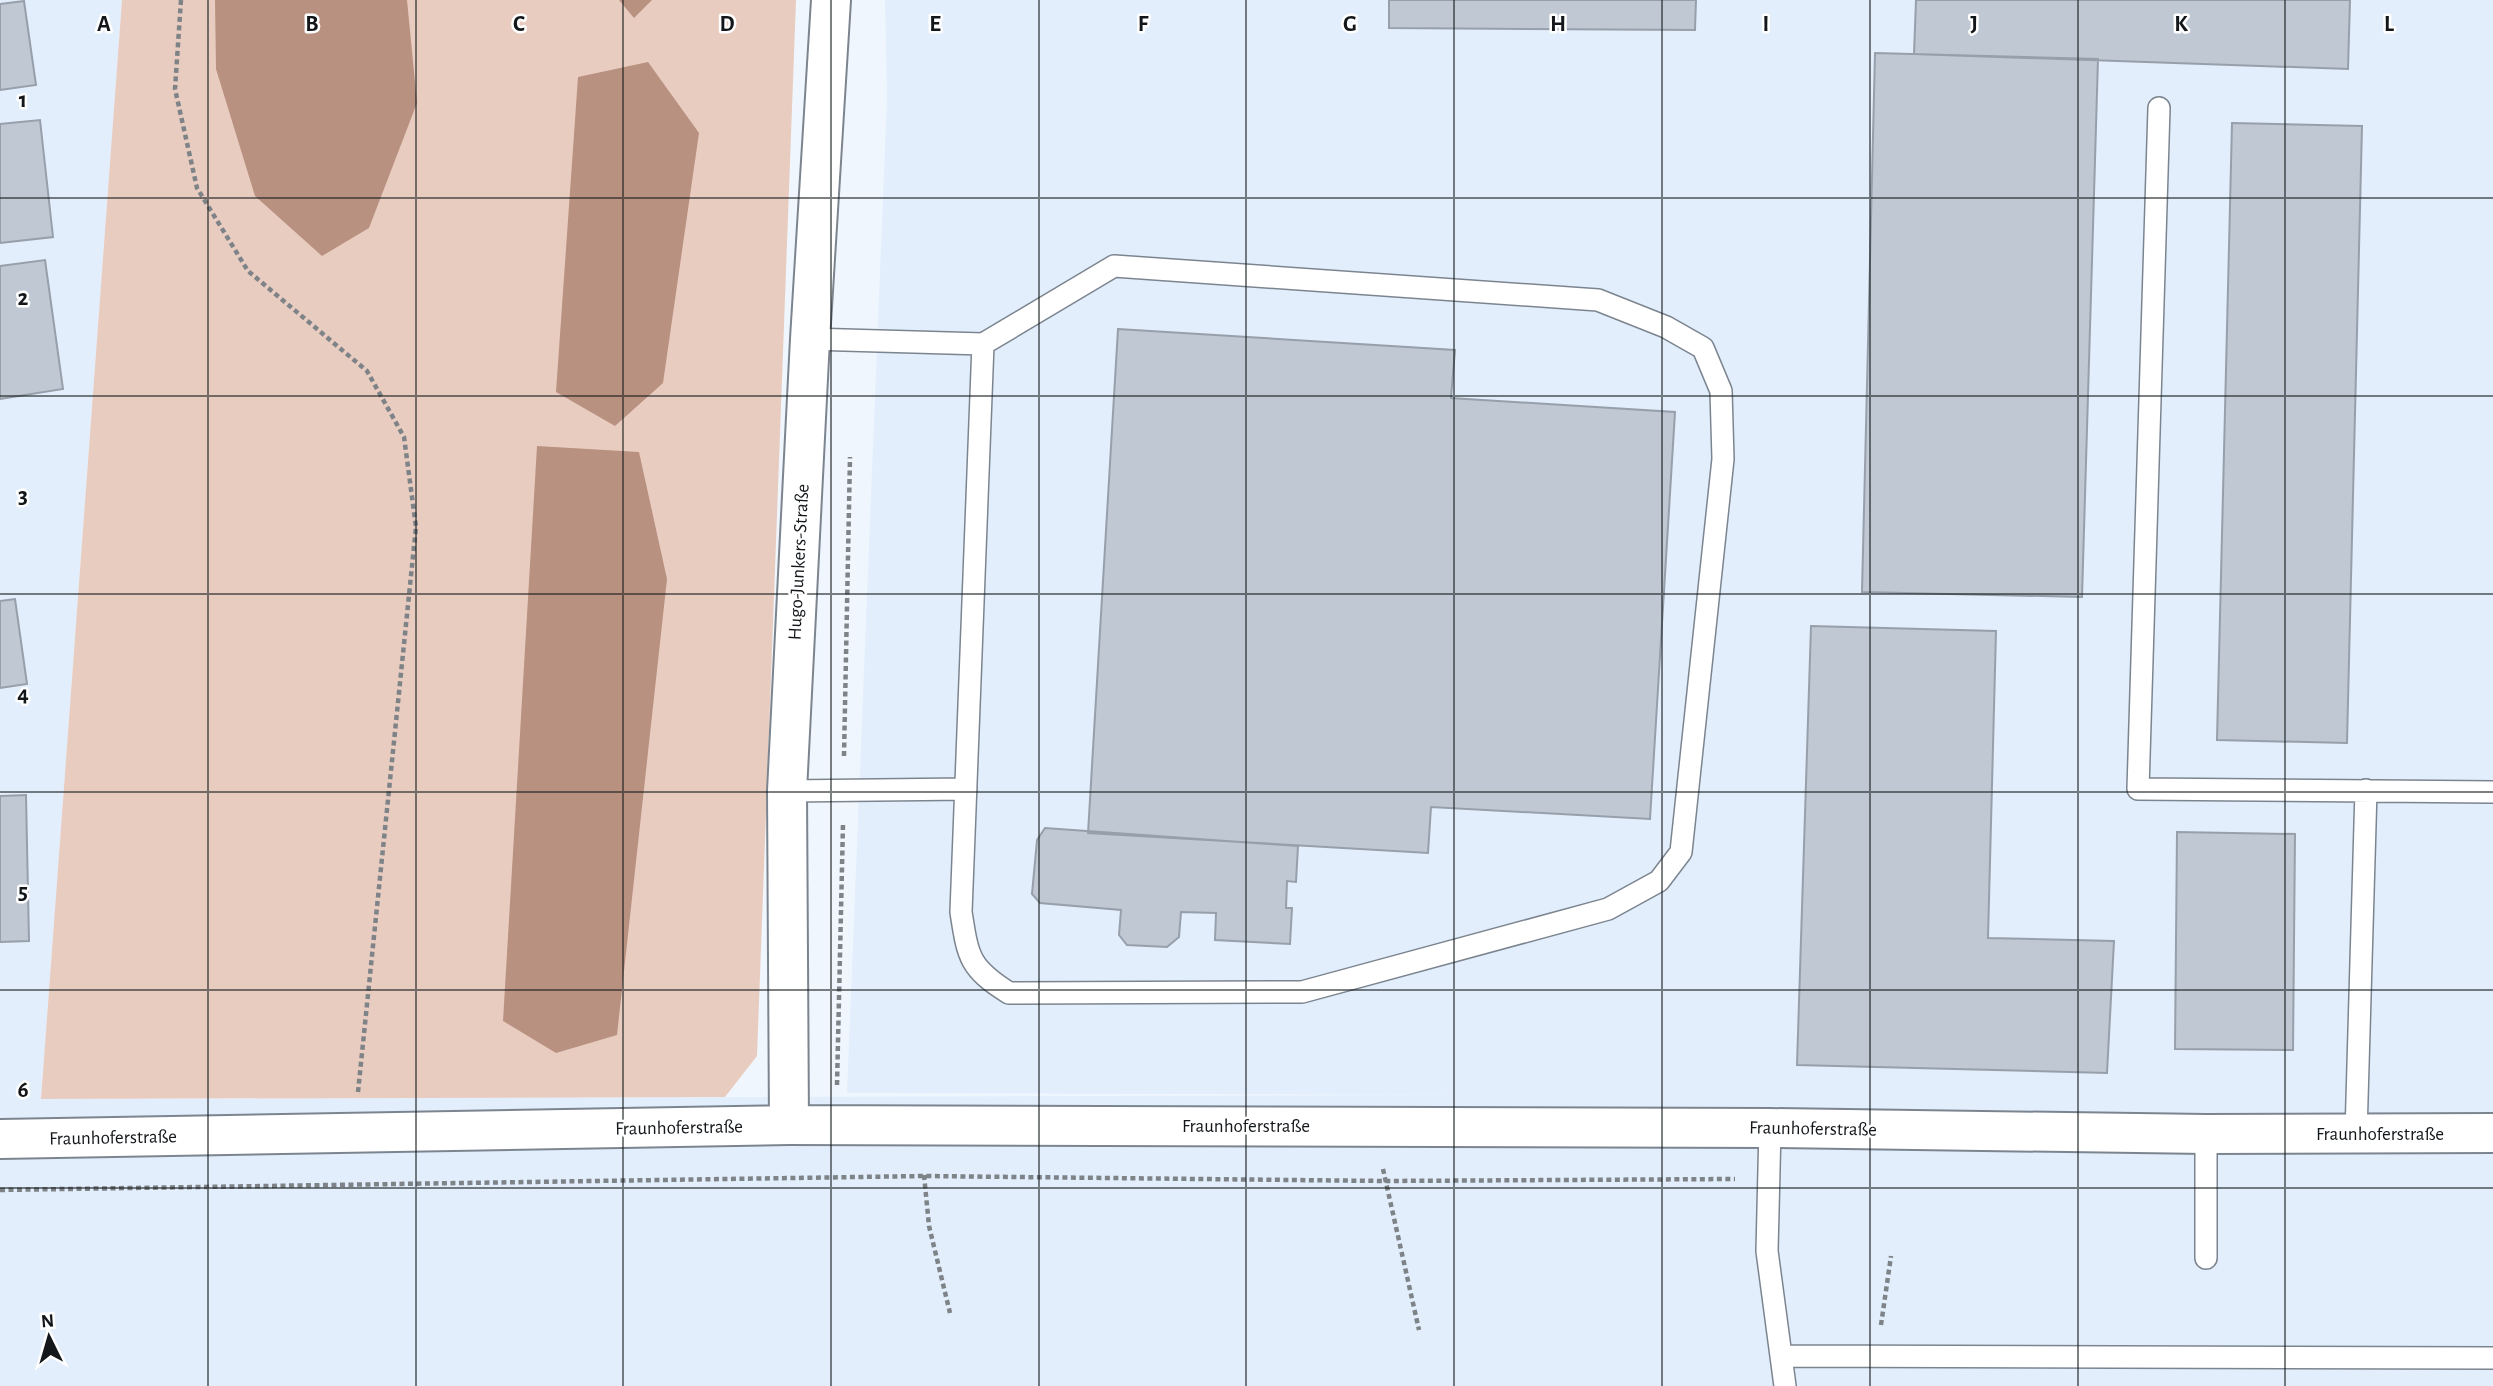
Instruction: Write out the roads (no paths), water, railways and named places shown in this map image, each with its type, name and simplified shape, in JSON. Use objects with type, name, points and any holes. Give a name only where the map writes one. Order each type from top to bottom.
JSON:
[{"type":"street","name":"Hugo-Junkers-Straße","points":[[789,1125],[787,791],[810,339],[831,0]]},
{"type":"street","name":"Fraunhoferstraße","points":[[0,1139],[789,1125],[1770,1128],[2206,1134],[2493,1133]]},
{"type":"lane","points":[[2159,108],[2138,789],[2493,792]]},
{"type":"lane","points":[[810,339],[983,344],[1114,266],[1598,300],[1667,327],[1703,348],[1721,391],[1723,459],[1681,852],[1659,881],[1608,909],[1302,992],[1009,993],[985,978],[967,950],[961,912],[983,344]]},
{"type":"lane","points":[[787,791],[966,789]]},
{"type":"lane","points":[[2356,1134],[2366,790]]},
{"type":"lane","points":[[1770,1128],[1767,1251],[1785,1386]]},
{"type":"lane","points":[[2206,1134],[2206,1258]]},
{"type":"lane","points":[[1782,1356],[2493,1358]]}]
